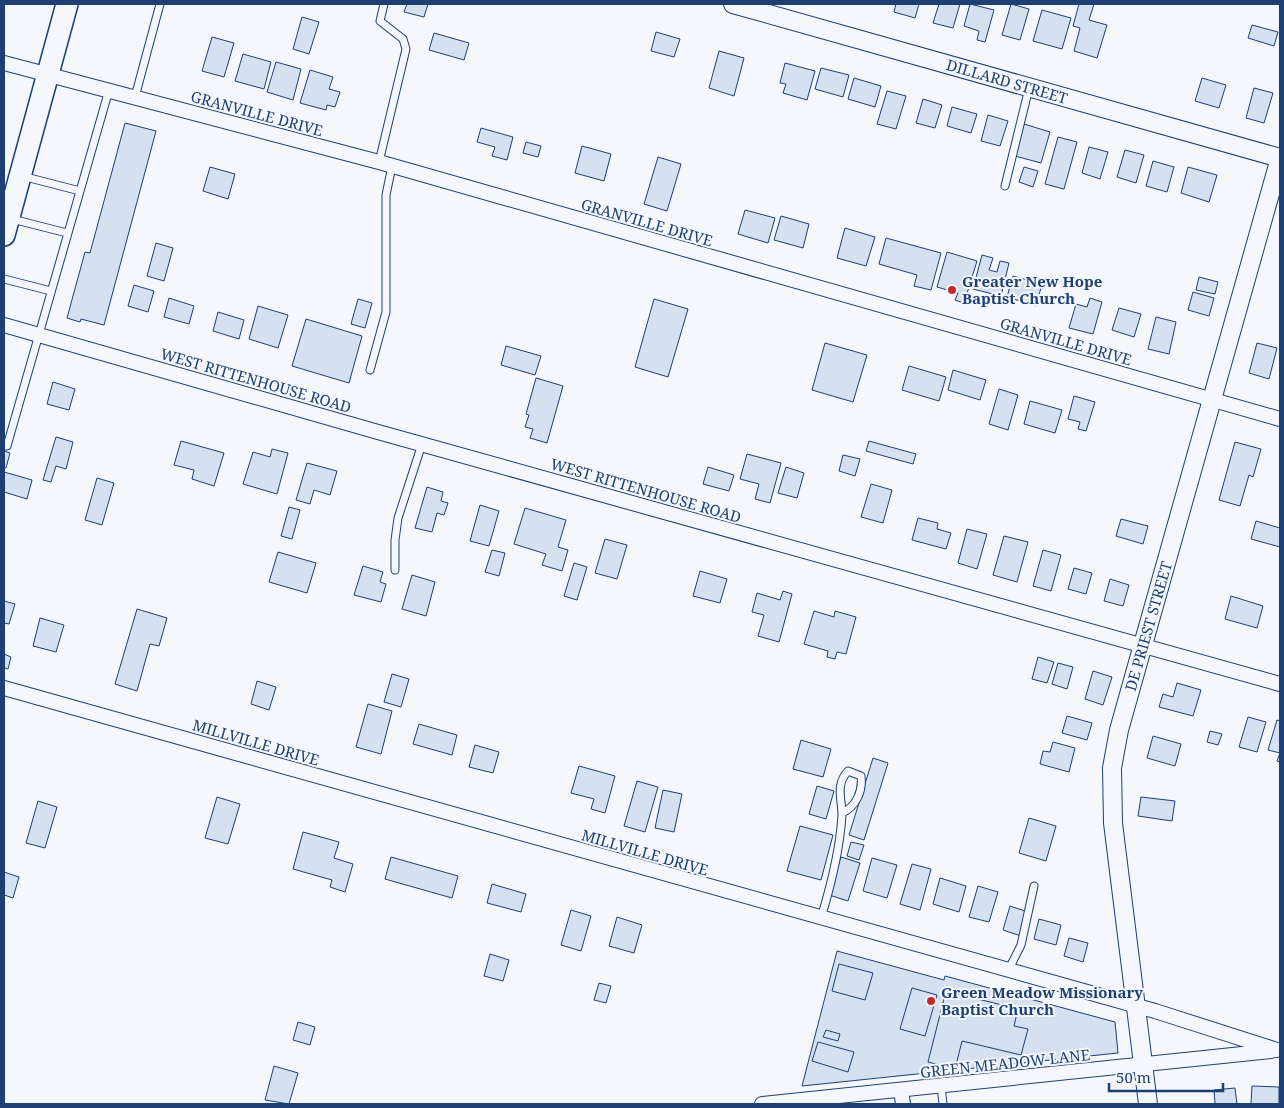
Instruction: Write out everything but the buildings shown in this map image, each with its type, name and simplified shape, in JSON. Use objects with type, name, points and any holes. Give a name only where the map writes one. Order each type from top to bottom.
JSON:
[{"type":"main road","points":[[6,227],[67,4]]},
{"type":"street","name":"DILLARD STREET","points":[[733,4],[1280,158]]},
{"type":"street","name":"GRANVILLE DRIVE","points":[[4,63],[385,164],[1280,419]]},
{"type":"street","name":"DE PRIEST STREET","points":[[1148,1104],[1111,800],[1112,768],[1119,730],[1280,158]]},
{"type":"street","name":"WEST RITTENHOUSE ROAD","points":[[4,325],[1280,684]]},
{"type":"street","name":"MILLVILLE DRIVE","points":[[4,688],[1135,1006],[1279,1050]]},
{"type":"street","name":"GREEN MEADOW LANE","points":[[762,1104],[1279,1050]]},
{"type":"street","points":[[901,1090],[903,1104]]},
{"type":"lane","points":[[135,98],[160,4]]},
{"type":"lane","points":[[370,370],[386,312],[385,164],[406,49],[402,39],[380,21],[384,4]]},
{"type":"lane","points":[[1005,186],[1029,87]]},
{"type":"lane","points":[[4,446],[7,446],[109,90]]},
{"type":"lane","points":[[20,175],[80,191]]},
{"type":"lane","points":[[6,227],[67,233]]},
{"type":"lane","points":[[4,279],[51,291]]},
{"type":"lane","points":[[395,570],[394,540],[398,518],[422,444]]},
{"type":"lane","points":[[821,918],[838,852],[842,813],[839,794],[843,777],[848,771],[856,772],[861,776],[859,794],[854,805],[842,813]]},
{"type":"lane","points":[[1008,971],[1021,944],[1028,920],[1034,886]]},
{"type":"lane","points":[[941,1086],[943,1104]]},
{"type":"place","name":"Greater New Hope Baptist Church","points":[[952,290]]},
{"type":"place","name":"Green Meadow Missionary Baptist Church","points":[[931,1001]]}]
